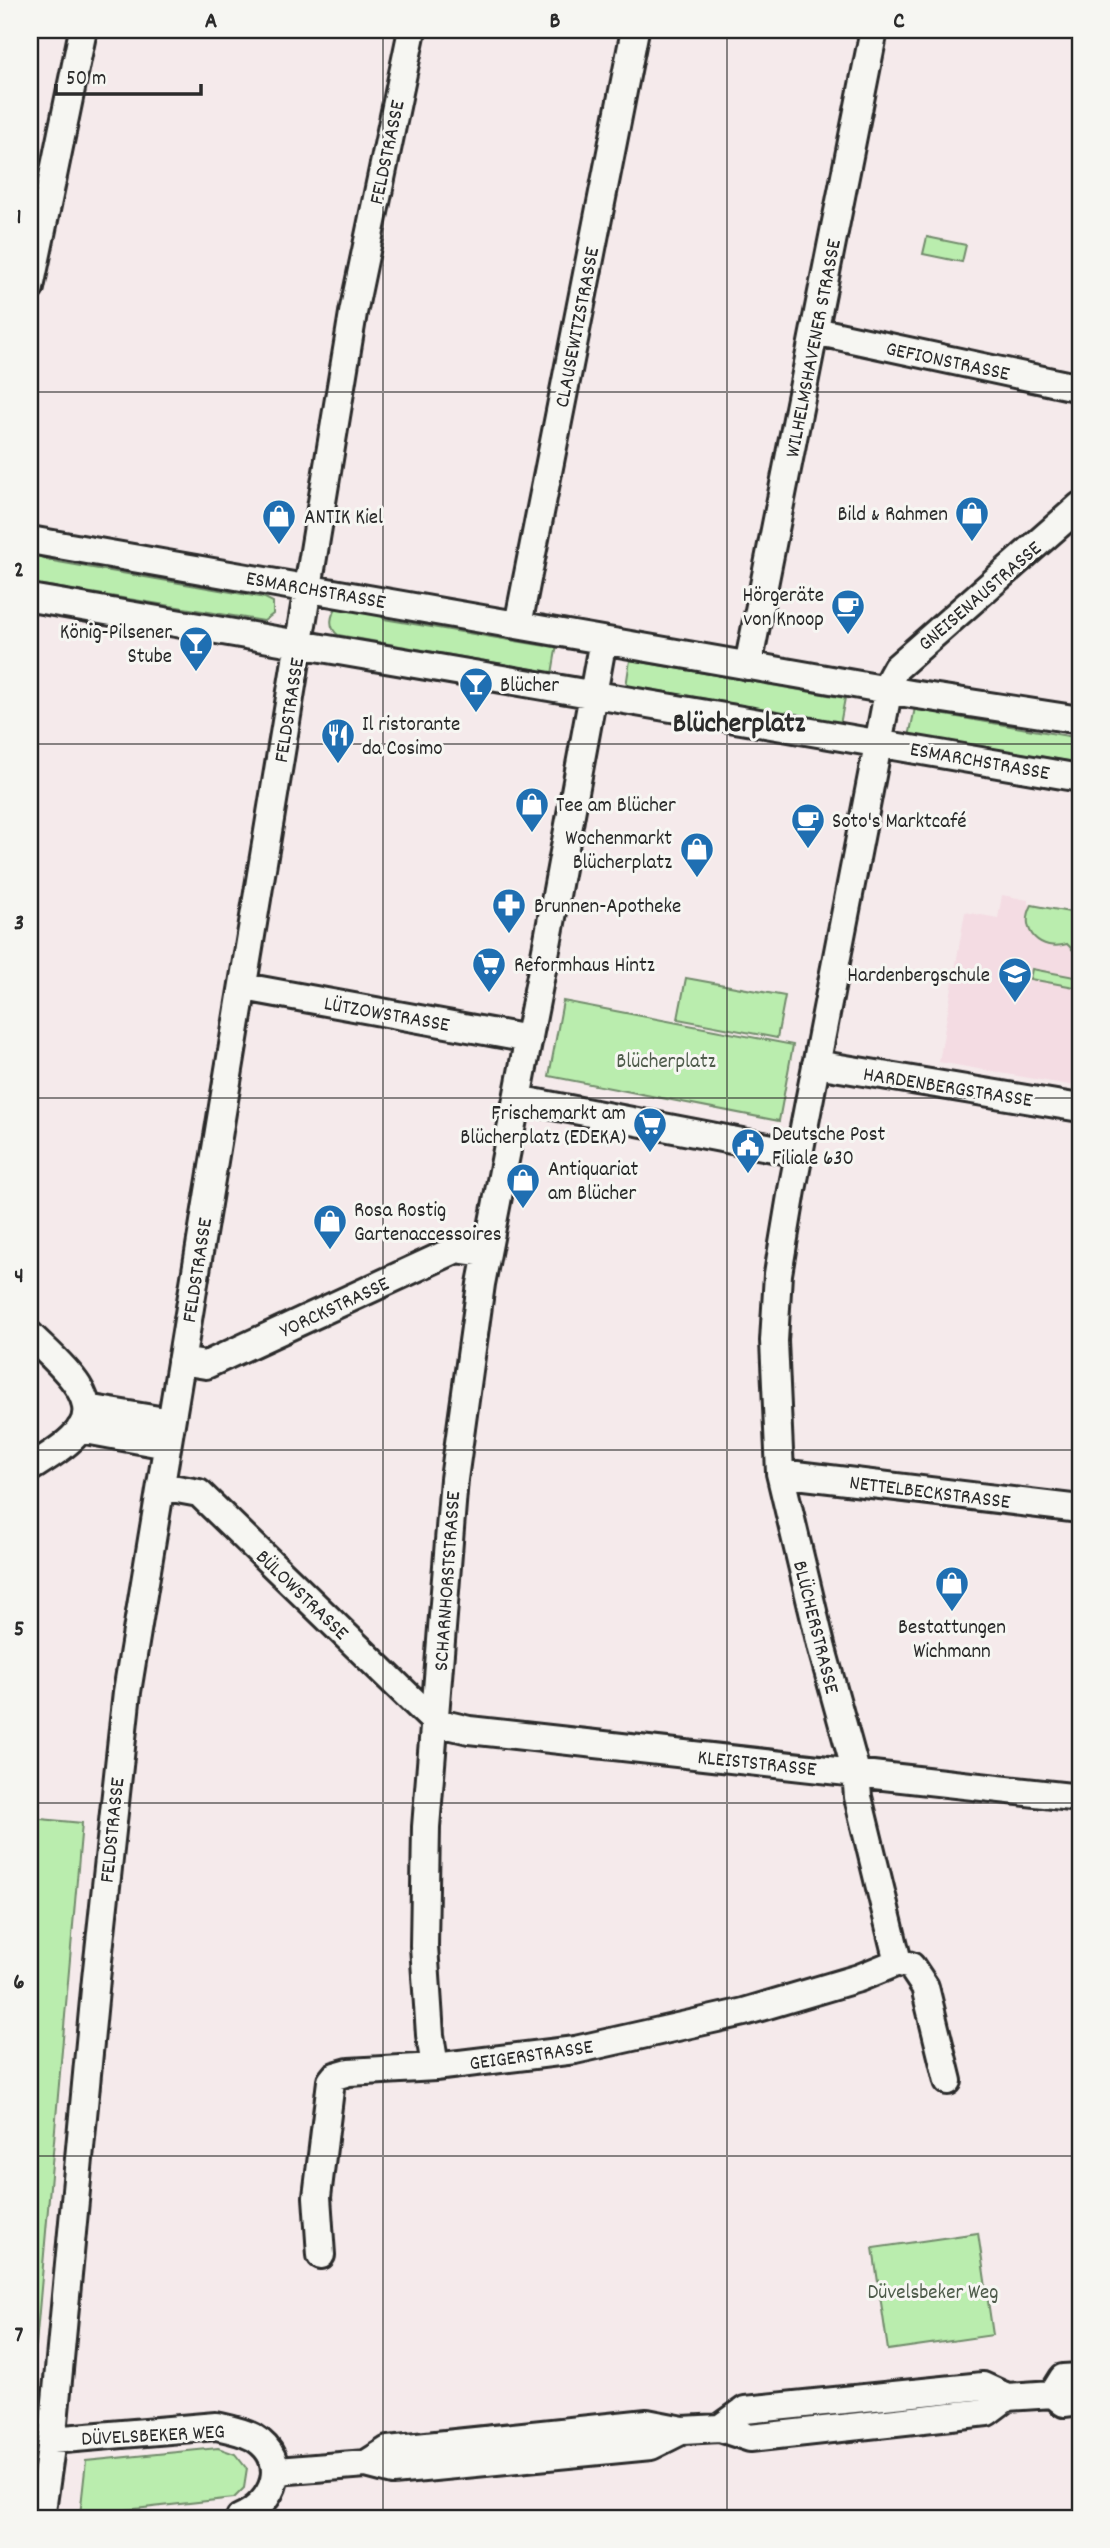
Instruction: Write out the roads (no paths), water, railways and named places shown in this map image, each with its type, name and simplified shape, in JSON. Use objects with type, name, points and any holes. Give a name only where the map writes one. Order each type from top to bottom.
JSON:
[{"type":"street","points":[[30,288],[83,30]]},
{"type":"street","name":"FELDSTRASSE","points":[[41,2518],[52,2440],[118,1763],[131,1665],[353,313],[412,30]]},
{"type":"street","name":"CLAUSEWITZSTRASSE","points":[[518,625],[635,30]]},
{"type":"street","name":"WILHELMSHAVENER STRASSE","points":[[748,666],[874,30]]},
{"type":"street","name":"GEFIONSTRASSE","points":[[815,331],[1080,388]]},
{"type":"street","name":"GNEISENAUSTRASSE","points":[[887,690],[896,668],[1080,506]]},
{"type":"street","name":"ESMARCHSTRASSE","points":[[30,540],[887,690],[1080,720]]},
{"type":"street","name":"ESMARCHSTRASSE","points":[[30,598],[1080,778]]},
{"type":"street","points":[[603,640],[517,1099],[799,1153],[887,690]]},
{"type":"street","name":"LÜTZOWSTRASSE","points":[[244,987],[529,1039]]},
{"type":"street","name":"HARDENBERGSTRASSE","points":[[816,1064],[1080,1108]]},
{"type":"street","name":"SCHARNHORSTSTRASSE","points":[[435,2067],[430,2035],[424,1916],[426,1827],[454,1479],[486,1254],[517,1099]]},
{"type":"street","name":"BLÜCHERSTRASSE","points":[[799,1153],[783,1241],[775,1317],[774,1378],[780,1474],[822,1649],[856,1772],[858,1797],[898,1962]]},
{"type":"street","name":"YORCKSTRASSE","points":[[181,1361],[206,1365],[457,1249],[486,1254]]},
{"type":"street","points":[[30,1335],[75,1381],[84,1396],[84,1419],[60,1448],[30,1468]]},
{"type":"street","points":[[84,1419],[169,1433]]},
{"type":"street","name":"NETTELBECKSTRASSE","points":[[780,1474],[1080,1509]]},
{"type":"street","name":"BÜLOWSTRASSE","points":[[161,1486],[199,1493],[435,1722]]},
{"type":"street","name":"KLEISTSTRASSE","points":[[435,1722],[469,1730],[1080,1798]]},
{"type":"street","points":[[898,1962],[911,1966],[925,1987],[948,2081]]},
{"type":"street","name":"GEIGERSTRASSE","points":[[321,2255],[317,2197],[331,2081],[335,2076],[348,2072],[435,2067],[575,2050],[744,2012],[859,1979],[898,1962]]},
{"type":"street","points":[[1053,2394],[1063,2378],[1080,2377]]},
{"type":"street","points":[[254,2515],[272,2488],[277,2471],[366,2464],[393,2471],[651,2446],[683,2430],[720,2428],[750,2438],[987,2412],[1007,2397],[1053,2394],[1064,2403],[1080,2402]]},
{"type":"street","name":"DÜVELSBEKER WEG","points":[[52,2440],[216,2426],[237,2430],[255,2438],[269,2454],[277,2471]]},
{"type":"place","name":"Bild & Rahmen","points":[[972,543]]},
{"type":"place","name":"ANTIK Kiel","points":[[279,546]]},
{"type":"place","name":"Hörgeräte von Knoop","points":[[848,636]]},
{"type":"place","name":"König-Pilsener Stube","points":[[196,673]]},
{"type":"place","name":"Blücher","points":[[476,714]]},
{"type":"place","name":"Il ristorante da Cosimo","points":[[338,765]]},
{"type":"place","name":"Tee am Blücher","points":[[532,834]]},
{"type":"place","name":"Soto's Marktcafé","points":[[808,850]]},
{"type":"place","name":"Wochenmarkt Blücherplatz","points":[[697,879]]},
{"type":"place","name":"Brunnen-Apotheke","points":[[509,935]]},
{"type":"place","name":"Reformhaus Hintz","points":[[489,994]]},
{"type":"place","name":"Hardenbergschule","points":[[1015,1004]]},
{"type":"place","name":"Frischemarkt am Blücherplatz (EDEKA)","points":[[650,1154]]},
{"type":"place","name":"Deutsche Post Filiale 630","points":[[748,1175]]},
{"type":"place","name":"Antiquariat am Blücher","points":[[523,1210]]},
{"type":"place","name":"Rosa Rostig Gartenaccessoires","points":[[330,1251]]},
{"type":"place","name":"Bestattungen Wichmann","points":[[952,1613]]},
{"type":"district","name":"Blücherplatz","points":[[739,721]]},
{"type":"park label","name":"Düvelsbeker Weg","points":[[933,2291]]}]
